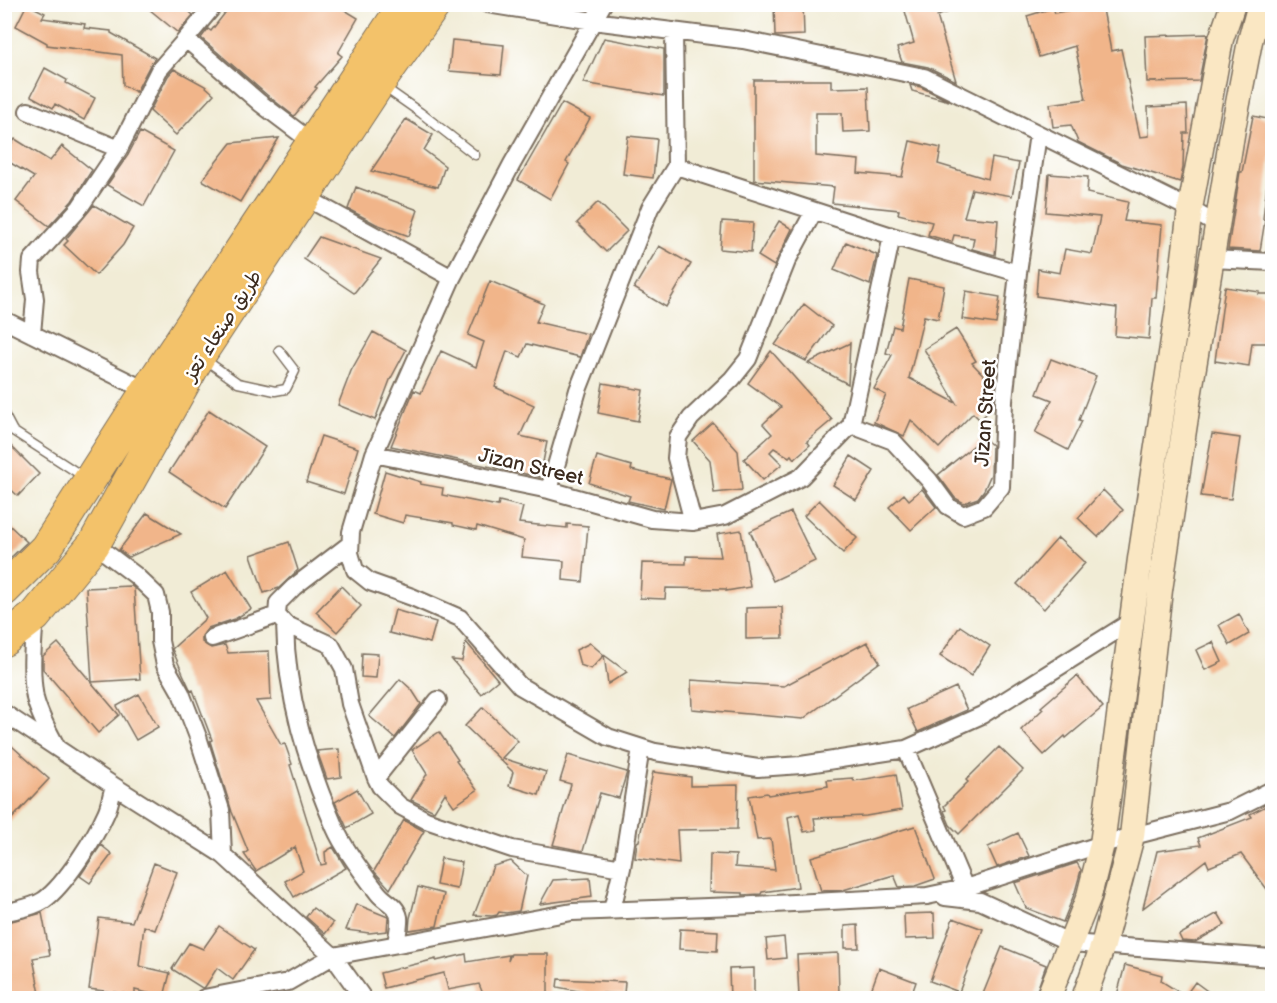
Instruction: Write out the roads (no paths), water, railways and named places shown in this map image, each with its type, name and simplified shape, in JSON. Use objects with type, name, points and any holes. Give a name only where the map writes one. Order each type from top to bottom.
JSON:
[{"type":"highway","name":"طريق صنعاء تعز","points":[[4,590],[46,548],[147,391],[405,4]]},
{"type":"highway","name":"طريق صنعاء تعز","points":[[4,640],[35,616],[94,544],[199,356],[379,83],[435,4]]},
{"type":"street","points":[[32,334],[35,299],[31,272],[32,260],[80,207],[119,149],[159,70],[214,4]]},
{"type":"street","points":[[487,4],[593,21],[743,40],[924,77],[1190,209],[1217,225]]},
{"type":"street","points":[[603,4],[512,164],[452,278],[374,454],[351,532],[350,553],[355,570],[369,582],[412,597],[459,618],[520,686],[608,737],[655,752],[758,768],[801,765],[906,749],[982,715],[1132,621]]},
{"type":"street","points":[[1048,999],[1089,896],[1102,844],[1190,209],[1221,39],[1233,4]]},
{"type":"street","points":[[1084,999],[1103,945],[1132,836],[1160,590],[1233,129],[1250,41],[1260,4]]},
{"type":"street","points":[[549,490],[578,390],[650,208],[676,166],[674,31]]},
{"type":"street","points":[[186,39],[242,88],[313,143]]},
{"type":"street","points":[[28,111],[119,149]]},
{"type":"street","name":"Jizan Street","points":[[374,454],[549,490],[652,519],[693,522],[725,516],[801,477],[851,424],[892,441],[929,480],[948,506],[963,515],[984,507],[1001,487],[1004,401],[1018,273],[1038,134]]},
{"type":"street","points":[[676,166],[892,236],[1018,273]]},
{"type":"street","points":[[305,197],[452,278]]},
{"type":"street","points":[[693,522],[676,458],[678,436],[691,418],[732,379],[748,359],[787,261],[814,211]]},
{"type":"street","points":[[851,424],[892,236]]},
{"type":"street","points":[[1212,259],[1272,262]]},
{"type":"street","points":[[4,320],[147,391]]},
{"type":"street","points":[[94,544],[135,575],[156,595],[160,612],[160,641],[165,665],[181,693],[194,726],[221,810],[223,855]]},
{"type":"street","points":[[350,544],[294,586],[278,603],[292,696],[302,741],[336,831],[380,896],[395,907],[399,918],[396,944]]},
{"type":"street","points":[[35,616],[32,651],[35,697],[41,717],[58,749]]},
{"type":"street","points":[[213,638],[281,620],[331,645],[344,669],[350,704],[376,778],[380,786],[400,806],[426,820],[512,849],[622,868]]},
{"type":"street","points":[[376,778],[438,700]]},
{"type":"street","points":[[4,713],[223,855],[333,956],[363,999]]},
{"type":"street","points":[[612,910],[622,868],[640,748]]},
{"type":"street","points":[[906,749],[965,888]]},
{"type":"street","points":[[4,912],[31,906],[45,899],[59,885],[98,830],[114,786]]},
{"type":"street","points":[[927,896],[965,888],[1102,844],[1230,811],[1272,790]]},
{"type":"street","points":[[204,999],[233,996],[288,982],[333,956],[572,912],[927,896],[980,901],[1071,943],[1272,958]]},
{"type":"lane","points":[[379,83],[475,155]]},
{"type":"lane","points":[[199,356],[238,383],[274,390],[286,389],[296,371],[279,350]]},
{"type":"lane","points":[[4,414],[13,431],[90,480]]}]
